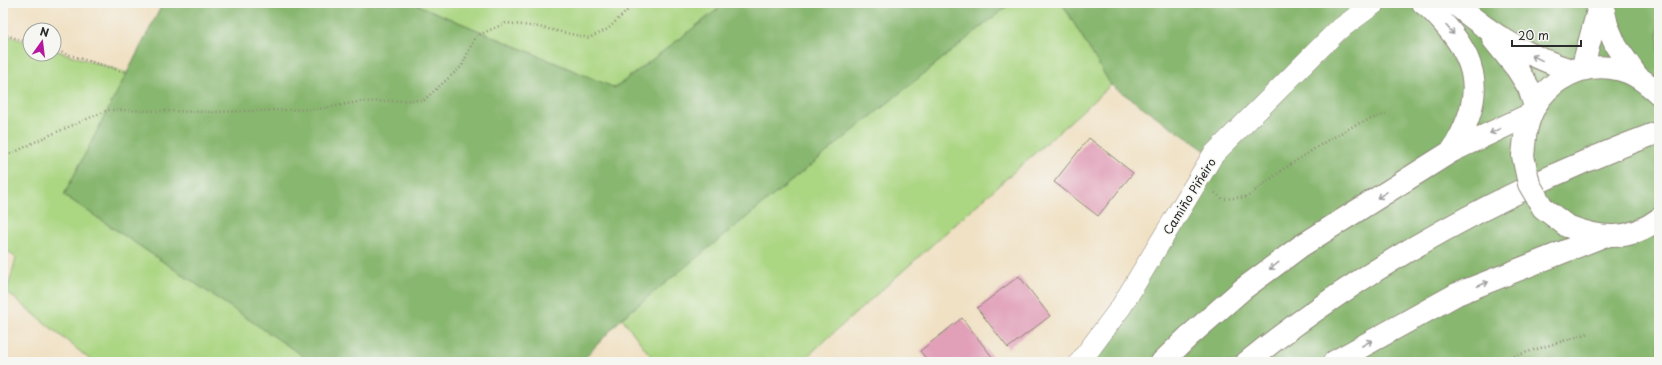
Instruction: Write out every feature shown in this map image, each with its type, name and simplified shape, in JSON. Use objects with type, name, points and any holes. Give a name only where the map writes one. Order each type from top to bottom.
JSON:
[{"type":"main road","points":[[1423,3],[1431,9],[1459,40],[1473,76],[1473,103],[1464,131],[1452,151]]},
{"type":"main road","points":[[1454,3],[1482,26],[1520,50],[1546,62],[1578,70]]},
{"type":"main road","points":[[1578,70],[1601,3]]},
{"type":"main road","points":[[1601,3],[1607,26],[1616,46],[1650,86]]},
{"type":"main road","points":[[1482,26],[1517,69],[1529,88],[1533,111]]},
{"type":"main road","points":[[1601,237],[1567,226],[1543,208],[1529,184],[1523,156],[1525,138],[1533,111],[1551,87],[1578,70],[1593,67],[1620,69],[1650,86]]},
{"type":"main road","points":[[1162,362],[1243,289],[1301,246],[1452,151],[1533,111]]},
{"type":"main road","points":[[1247,362],[1284,332],[1371,273],[1468,218],[1567,169],[1659,132]]},
{"type":"main road","points":[[1334,362],[1457,294],[1601,237],[1620,236],[1640,230],[1659,219]]},
{"type":"street","name":"Camiño Piñeiro","points":[[1080,362],[1121,307],[1213,156],[1337,31],[1375,3]]},
{"type":"path","points":[[3,158],[43,138],[108,110],[219,112],[320,109],[358,102],[424,100],[462,66],[475,37],[483,33],[506,23],[589,38],[608,29],[630,8],[630,3]]},
{"type":"path","points":[[3,34],[22,40]]},
{"type":"path","points":[[62,53],[127,73]]},
{"type":"path","points":[[1198,180],[1224,199],[1247,197],[1282,170],[1325,142],[1357,124],[1386,114]]},
{"type":"path","points":[[1495,362],[1589,333]]},
{"type":"green space","points":[[163,3],[413,3],[615,88],[726,3],[1011,3],[622,318],[581,362],[312,362],[64,195]]},
{"type":"green space","points":[[413,3],[726,3],[615,88]]},
{"type":"green space","points":[[1011,3],[1062,3],[1111,85],[801,362],[655,362],[622,318]]},
{"type":"green space","points":[[1062,3],[1659,3],[1659,362],[1081,362],[1213,156],[1111,85]]},
{"type":"green space","points":[[3,34],[22,40],[22,62],[62,62],[62,53],[127,73],[64,195],[312,362],[93,362],[7,292],[16,258],[3,247]]},
{"type":"building","points":[[1089,138],[1133,173],[1098,216],[1054,182]]},
{"type":"building","points":[[1019,276],[1050,316],[1008,348],[977,308]]},
{"type":"building","points":[[962,318],[993,358],[988,362],[929,362],[920,351]]}]
